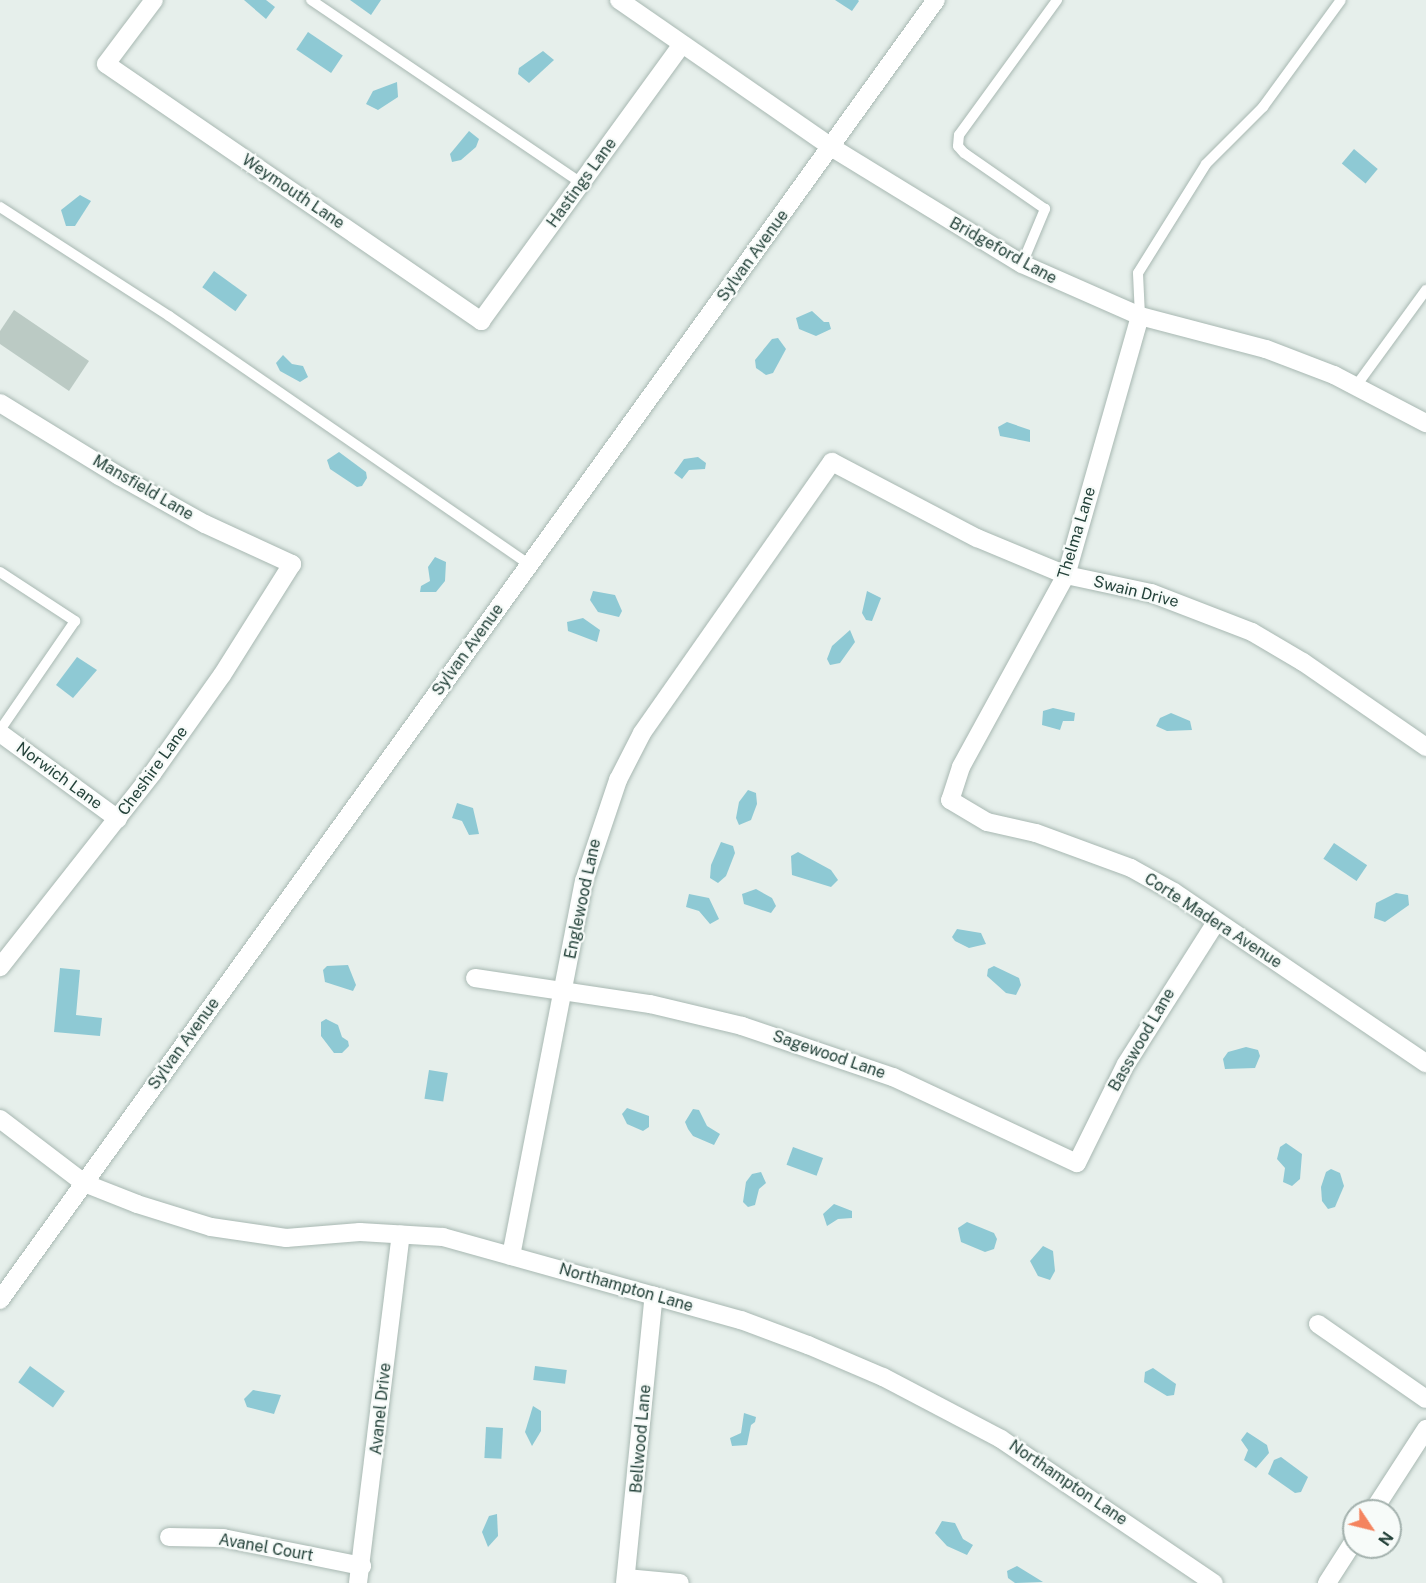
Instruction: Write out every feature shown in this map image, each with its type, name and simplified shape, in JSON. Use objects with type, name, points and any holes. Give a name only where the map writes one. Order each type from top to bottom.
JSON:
[{"type":"street","name":"Weymouth Lane","points":[[154,0],[106,64],[481,321]]},
{"type":"street","name":"Bridgeford Lane","points":[[619,0],[831,147],[1022,264],[1140,316],[1266,349],[1356,386],[1426,423]]},
{"type":"street","name":"Sylvan Avenue","points":[[0,1300],[831,147],[929,3]]},
{"type":"street","name":"Hastings Lane","points":[[481,321],[682,44]]},
{"type":"street","name":"Thelma Lane","points":[[950,800],[961,767],[1066,575],[1140,316]]},
{"type":"street","name":"Mansfield Lane","points":[[0,403],[118,476],[205,524],[291,564]]},
{"type":"street","name":"Swain Drive","points":[[832,462],[977,538],[1066,575],[1151,592],[1251,632],[1303,662],[1426,747]]},
{"type":"street","name":"Englewood Lane","points":[[511,1256],[566,989],[584,881],[598,830],[618,780],[642,733],[832,462]]},
{"type":"street","name":"Cheshire Lane","points":[[0,968],[118,819],[222,675],[291,564]]},
{"type":"street","name":"Norwich Lane","points":[[0,731],[118,819]]},
{"type":"street","name":"Corte Madera Avenue","points":[[950,800],[987,822],[1036,832],[1131,868],[1216,922],[1426,1064]]},
{"type":"street","name":"Basswood Lane","points":[[1077,1163],[1126,1064],[1216,922]]},
{"type":"street","name":"Sagewood Lane","points":[[475,978],[566,989],[650,1004],[818,1050],[970,1110],[1077,1163]]},
{"type":"street","name":"Northampton Lane","points":[[0,1119],[84,1182],[137,1204],[211,1227],[286,1238],[360,1232],[443,1237],[654,1295],[808,1345],[945,1408],[1068,1481],[1214,1583]]},
{"type":"street","name":"Avanel Drive","points":[[360,1575],[401,1235]]},
{"type":"street","name":"Bellwood Lane","points":[[626,1580],[654,1295]]},
{"type":"street","points":[[1318,1324],[1426,1399]]},
{"type":"street","points":[[1381,1499],[1426,1429]]},
{"type":"street","name":"Avanel Court","points":[[169,1537],[223,1538],[360,1575]]},
{"type":"street","points":[[1327,1583],[1342,1559]]},
{"type":"street","points":[[626,1580],[680,1583]]},
{"type":"lane","points":[[310,0],[581,183]]},
{"type":"lane","points":[[1022,264],[1044,209],[964,153],[958,146],[959,135],[1057,0]]},
{"type":"lane","points":[[1140,316],[1138,273],[1206,164],[1263,107],[1341,0]]},
{"type":"lane","points":[[0,207],[169,316],[530,565]]},
{"type":"lane","points":[[1356,386],[1426,290]]},
{"type":"lane","points":[[0,572],[75,621],[0,731]]},
{"type":"water","points":[[244,0],[266,0],[275,7],[266,19]]},
{"type":"water","points":[[350,0],[381,0],[371,15]]},
{"type":"water","points":[[835,0],[858,0],[859,1],[852,11]]},
{"type":"water","points":[[308,32],[343,55],[331,73],[296,49]]},
{"type":"water","points":[[543,51],[554,60],[529,83],[518,74],[519,68]]},
{"type":"water","points":[[397,82],[398,97],[378,110],[366,104],[373,91]]},
{"type":"water","points":[[469,131],[479,139],[476,147],[461,160],[452,162],[450,154]]},
{"type":"water","points":[[1354,149],[1378,169],[1366,183],[1342,164]]},
{"type":"water","points":[[80,195],[91,201],[75,226],[66,226],[61,210]]},
{"type":"water","points":[[214,271],[247,295],[235,311],[202,287]]},
{"type":"water","points":[[812,311],[824,322],[829,322],[831,329],[816,336],[799,329],[796,318]]},
{"type":"water","points":[[778,338],[786,349],[773,373],[766,375],[756,368],[755,360],[772,339]]},
{"type":"water","points":[[283,355],[292,364],[303,366],[308,377],[300,382],[280,371],[276,363]]},
{"type":"water","points":[[1007,422],[1030,430],[1030,442],[1000,436],[998,427]]},
{"type":"water","points":[[339,452],[366,472],[367,478],[362,486],[357,487],[330,469],[327,460]]},
{"type":"water","points":[[698,457],[706,463],[705,469],[689,470],[682,479],[674,473],[684,459]]},
{"type":"water","points":[[435,557],[446,562],[445,581],[436,592],[420,592],[421,586],[430,581],[428,567]]},
{"type":"water","points":[[593,591],[615,595],[622,611],[619,617],[598,612],[590,600]]},
{"type":"water","points":[[867,591],[881,598],[872,621],[866,620],[862,613]]},
{"type":"water","points":[[583,618],[600,630],[597,642],[568,631],[567,622]]},
{"type":"water","points":[[850,630],[855,642],[840,663],[830,665],[827,659],[832,646]]},
{"type":"water","points":[[77,657],[97,670],[73,698],[56,685]]},
{"type":"water","points":[[1053,708],[1075,713],[1074,721],[1063,721],[1060,730],[1042,725],[1043,711]]},
{"type":"water","points":[[1171,713],[1190,721],[1192,730],[1167,731],[1156,726],[1160,718]]},
{"type":"water","points":[[748,790],[756,793],[757,804],[751,820],[739,825],[736,818],[739,802]]},
{"type":"water","points":[[457,803],[473,808],[479,834],[469,835],[462,821],[452,818]]},
{"type":"water","points":[[721,842],[733,846],[735,853],[726,876],[718,883],[710,878],[711,865]]},
{"type":"water","points":[[1334,843],[1367,865],[1357,881],[1323,859]]},
{"type":"water","points":[[798,852],[831,870],[838,880],[831,887],[792,875],[791,856]]},
{"type":"water","points":[[756,889],[772,898],[776,906],[771,913],[744,904],[742,894]]},
{"type":"water","points":[[1396,893],[1408,895],[1409,905],[1385,922],[1374,918],[1376,903]]},
{"type":"water","points":[[689,894],[709,898],[719,919],[710,924],[699,911],[686,907]]},
{"type":"water","points":[[957,929],[981,933],[986,944],[969,948],[955,941],[952,937]]},
{"type":"water","points":[[348,965],[356,985],[353,991],[325,982],[323,970],[327,966]]},
{"type":"water","points":[[994,966],[1019,978],[1021,985],[1016,995],[1006,993],[987,976],[988,969]]},
{"type":"water","points":[[60,968],[80,970],[76,1015],[102,1018],[100,1036],[54,1032]]},
{"type":"water","points":[[326,1019],[338,1025],[342,1037],[348,1041],[349,1046],[342,1053],[334,1053],[321,1036],[321,1022]]},
{"type":"water","points":[[1246,1047],[1258,1050],[1260,1056],[1255,1068],[1225,1069],[1223,1059],[1228,1052]]},
{"type":"water","points":[[429,1070],[448,1073],[443,1102],[424,1099]]},
{"type":"water","points":[[627,1108],[649,1116],[649,1127],[643,1131],[627,1124],[622,1114]]},
{"type":"water","points":[[693,1109],[699,1110],[707,1126],[720,1134],[714,1145],[693,1136],[688,1129],[685,1122]]},
{"type":"water","points":[[1286,1143],[1302,1154],[1300,1179],[1292,1186],[1283,1182],[1285,1168],[1277,1159],[1280,1147]]},
{"type":"water","points":[[793,1147],[823,1158],[817,1176],[787,1165]]},
{"type":"water","points":[[1331,1169],[1340,1173],[1344,1186],[1335,1207],[1328,1209],[1322,1201],[1321,1187],[1326,1172]]},
{"type":"water","points":[[761,1172],[766,1183],[759,1189],[755,1205],[748,1207],[743,1202],[746,1182],[752,1174]]},
{"type":"water","points":[[834,1204],[852,1211],[852,1218],[838,1219],[827,1226],[823,1214]]},
{"type":"water","points":[[967,1222],[994,1233],[997,1239],[994,1249],[985,1252],[961,1242],[958,1228]]},
{"type":"water","points":[[1043,1246],[1053,1251],[1055,1271],[1050,1280],[1038,1276],[1030,1261]]},
{"type":"water","points":[[30,1366],[65,1391],[53,1407],[18,1382]]},
{"type":"water","points":[[535,1366],[567,1370],[565,1384],[533,1380]]},
{"type":"water","points":[[1153,1368],[1176,1384],[1174,1395],[1167,1396],[1144,1382],[1145,1372]]},
{"type":"water","points":[[253,1390],[281,1395],[274,1414],[247,1407],[244,1399]]},
{"type":"water","points":[[533,1406],[541,1411],[541,1431],[532,1446],[525,1432]]},
{"type":"water","points":[[744,1413],[756,1417],[755,1422],[751,1425],[747,1445],[732,1446],[730,1438],[741,1433]]},
{"type":"water","points":[[486,1427],[503,1428],[501,1459],[484,1458]]},
{"type":"water","points":[[1247,1432],[1267,1445],[1269,1453],[1256,1468],[1244,1460],[1248,1450],[1241,1440]]},
{"type":"water","points":[[1281,1457],[1308,1477],[1301,1492],[1295,1493],[1268,1474],[1274,1460]]},
{"type":"water","points":[[497,1514],[498,1536],[488,1547],[482,1532],[489,1516]]},
{"type":"water","points":[[942,1521],[955,1523],[963,1539],[973,1545],[967,1555],[947,1546],[935,1533]]},
{"type":"water","points":[[1017,1566],[1043,1582],[1015,1583],[1008,1578],[1007,1571]]},
{"type":"building","points":[[14,310],[89,361],[69,391],[0,344],[0,331]]}]
